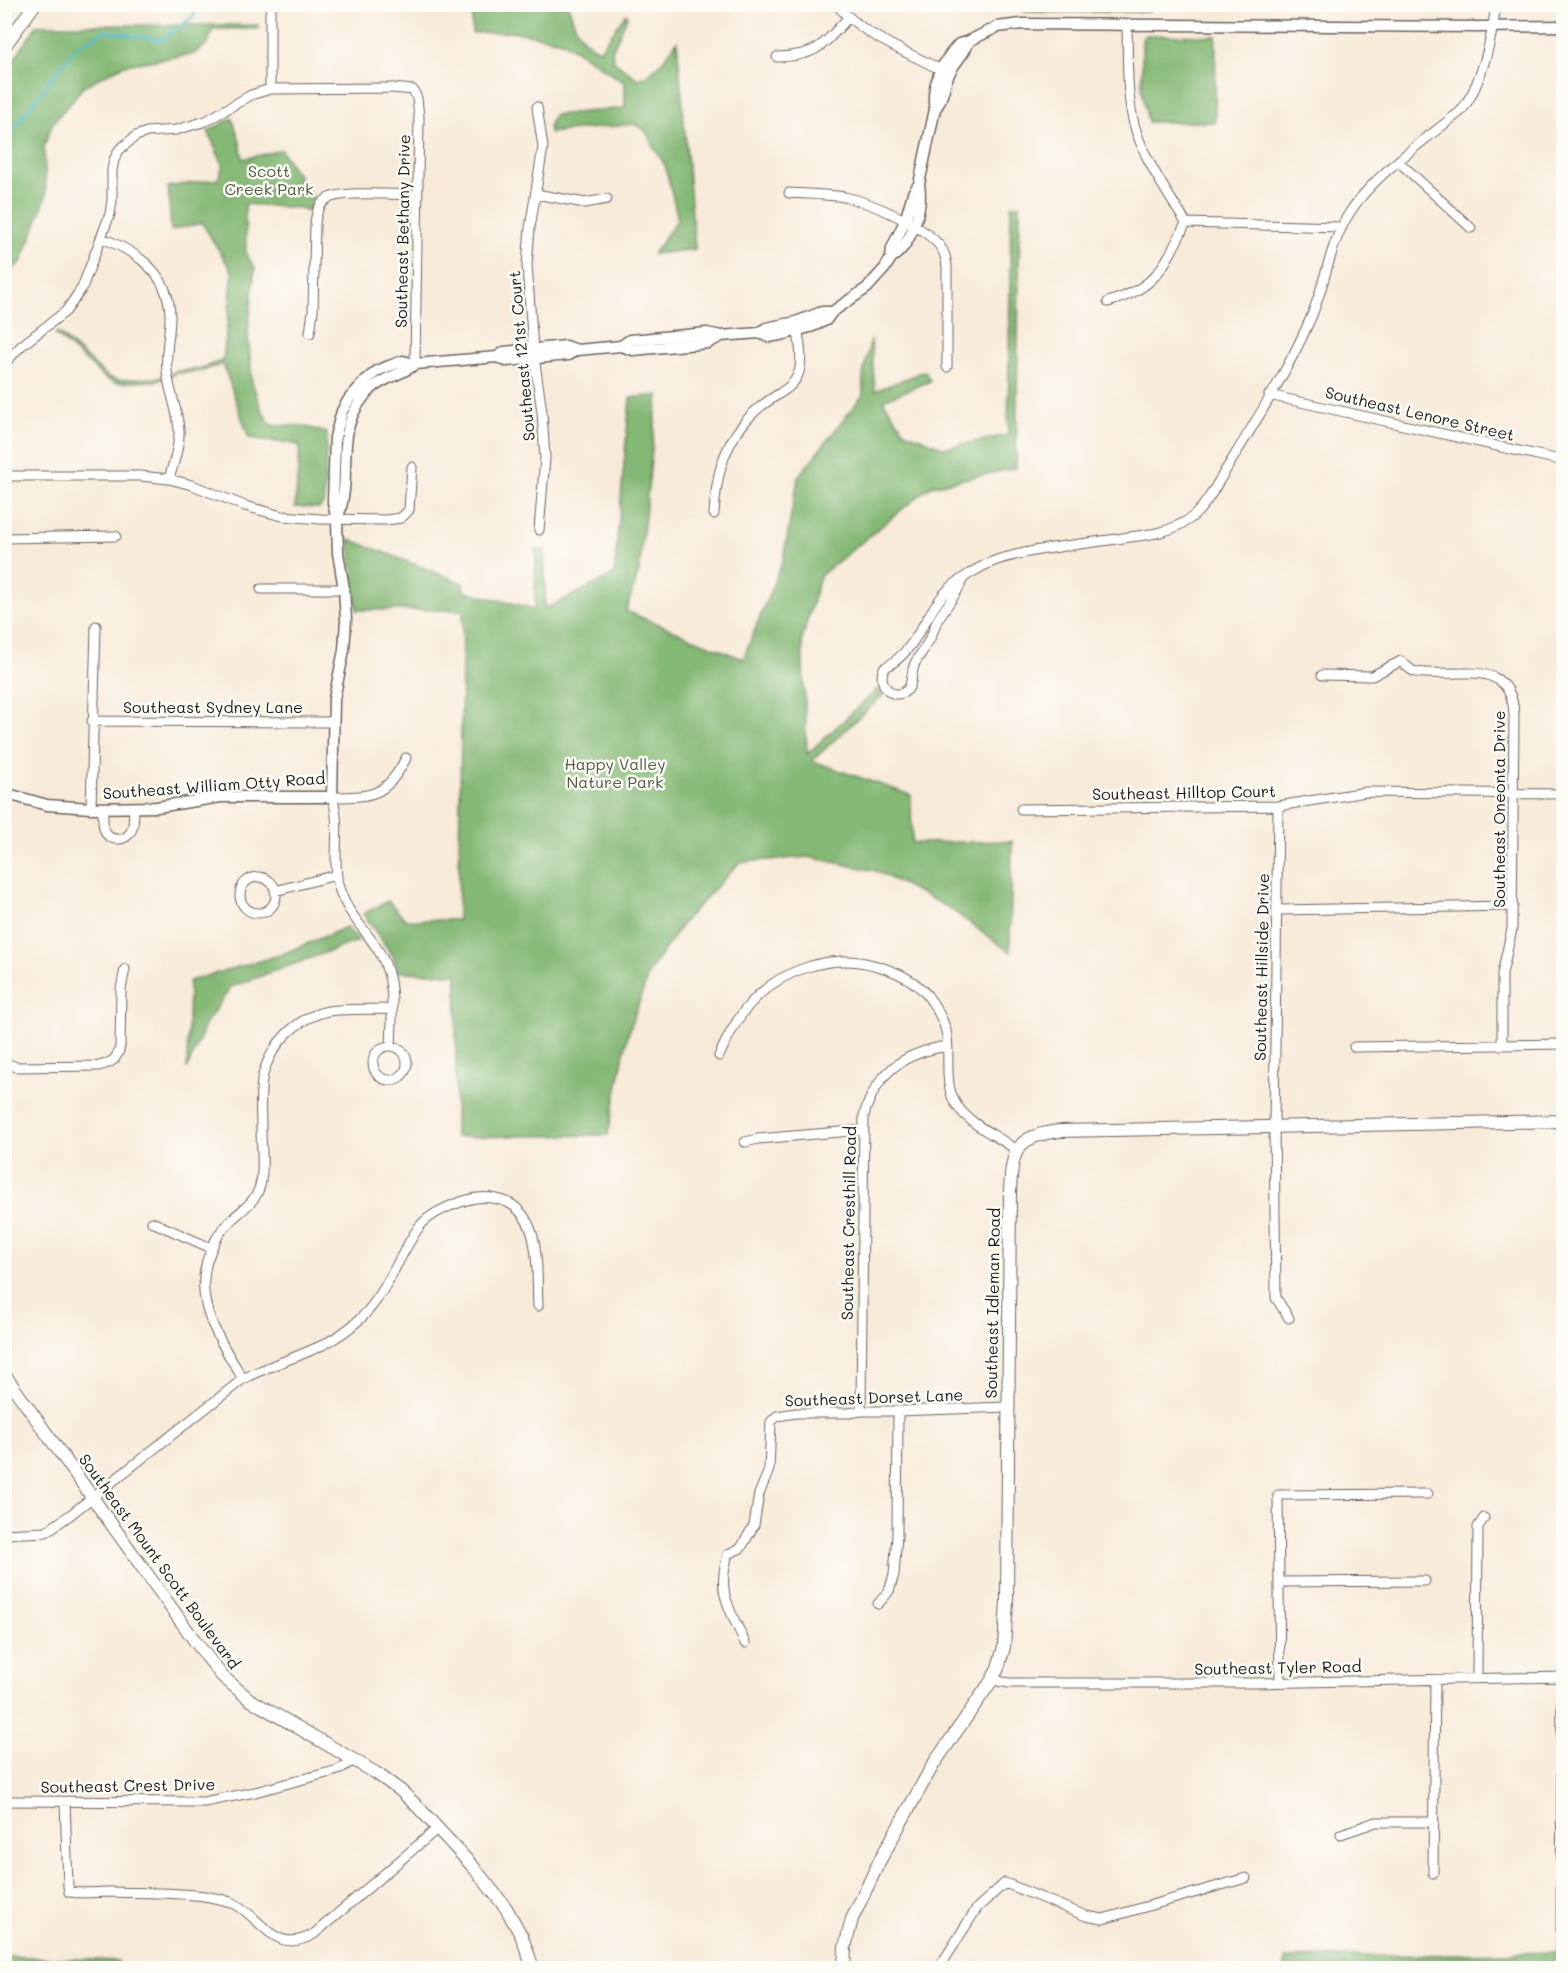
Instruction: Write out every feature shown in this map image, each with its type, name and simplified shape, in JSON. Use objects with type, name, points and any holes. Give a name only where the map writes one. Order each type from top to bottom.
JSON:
[{"type":"main road","points":[[5,45],[35,4]]},
{"type":"main road","points":[[1016,1150],[1036,1136],[1060,1131],[1563,1121]]},
{"type":"main road","name":"Southeast Idleman Road","points":[[844,1968],[845,1947],[852,1919],[884,1852],[933,1765],[992,1680],[1002,1655],[1006,1626],[1010,1191],[1011,1166],[1016,1150]]},
{"type":"main road","name":"Southeast Mount Scott Boulevard","points":[[4,1374],[199,1647],[229,1684],[249,1699],[376,1773],[401,1791],[438,1828],[506,1908],[522,1937],[533,1968]]},
{"type":"street","points":[[4,364],[21,346],[66,311],[82,288],[102,238],[112,201],[114,160],[126,142],[147,132],[176,130],[206,121],[251,95],[270,89],[272,4]]},
{"type":"street","points":[[836,4],[848,18],[867,33],[945,72]]},
{"type":"street","points":[[962,581],[911,670],[912,679],[908,689],[901,693],[892,693],[885,688],[881,679],[884,668],[892,664],[909,648],[944,594],[952,586],[985,566],[1006,558],[1155,533],[1181,525],[1198,512],[1210,496],[1301,340],[1314,311],[1342,227],[1364,194],[1461,111],[1467,103],[1477,82],[1493,26],[1496,4]]},
{"type":"street","points":[[777,57],[795,57],[814,52],[848,18]]},
{"type":"street","name":"Southeast William Otty Road","points":[[4,793],[47,805],[91,808],[164,806],[220,797],[332,797],[334,699],[345,636],[344,589],[338,553],[337,520],[344,504],[345,440],[353,413],[360,401],[380,382],[407,371],[416,364],[497,357],[504,352],[533,354],[566,346],[577,350],[621,346],[633,350],[708,343],[721,336],[759,333],[766,328],[797,326],[822,312],[832,312],[867,288],[885,268],[891,258],[892,248],[909,223],[913,193],[920,184],[935,109],[932,98],[959,44],[989,30],[1013,24],[1563,26]]},
{"type":"street","points":[[1127,26],[1128,87],[1134,122],[1148,160],[1186,223]]},
{"type":"street","name":"Southeast Bethany Drive","points":[[270,89],[407,88],[413,90],[417,98],[419,117],[416,364]]},
{"type":"street","name":"Southeast 121st Court","points":[[537,107],[543,147],[530,228],[527,264],[533,354],[542,412],[545,458],[539,530]]},
{"type":"street","points":[[1399,162],[1471,228]]},
{"type":"street","points":[[789,193],[848,198],[867,203],[909,223],[939,244],[946,257],[947,368]]},
{"type":"street","points":[[536,194],[585,203],[607,199]]},
{"type":"street","points":[[310,333],[313,311],[315,224],[317,212],[321,206],[326,200],[342,195],[417,195]]},
{"type":"street","points":[[1186,223],[1342,227]]},
{"type":"street","points":[[1108,302],[1126,297],[1146,286],[1166,262],[1186,223]]},
{"type":"street","points":[[102,238],[125,247],[152,268],[162,282],[167,298],[170,313],[166,356],[179,432],[169,479]]},
{"type":"street","points":[[714,514],[719,470],[724,454],[733,439],[753,413],[785,392],[797,377],[802,359],[797,326]]},
{"type":"street","name":"Southeast Lenore Street","points":[[1269,395],[1563,461]]},
{"type":"street","points":[[4,476],[140,476],[169,479],[192,485],[262,511],[302,519],[386,520],[402,518],[407,513],[411,504],[412,467]]},
{"type":"street","points":[[4,538],[116,536]]},
{"type":"street","points":[[261,589],[344,589]]},
{"type":"street","points":[[91,808],[96,626]]},
{"type":"street","name":"Southeast Oneonta Drive","points":[[1322,675],[1372,676],[1401,661],[1414,672],[1480,674],[1497,678],[1509,690],[1513,705],[1513,906],[1510,942],[1502,974],[1502,1045]]},
{"type":"street","name":"Southeast Sydney Lane","points":[[92,721],[333,722]]},
{"type":"street","points":[[391,1046],[392,989],[381,954],[348,910],[342,897],[336,874],[337,811],[332,797],[363,797],[383,790],[391,783],[406,758]]},
{"type":"street","name":"Southeast Hilltop Court","points":[[1021,809],[1278,806],[1366,792],[1563,794]]},
{"type":"street","name":"Southeast Hillside Drive","points":[[1278,806],[1274,1127],[1276,1298],[1289,1318]]},
{"type":"street","points":[[103,807],[105,832],[116,840],[126,837],[132,831],[134,807]]},
{"type":"street","points":[[275,891],[336,874]]},
{"type":"street","points":[[1277,910],[1513,906]]},
{"type":"street","points":[[719,1056],[730,1031],[748,1006],[772,984],[801,969],[823,963],[844,961],[887,968],[913,982],[926,993],[938,1012],[944,1024],[949,1085],[956,1105],[969,1119],[1016,1150]]},
{"type":"street","points":[[4,1062],[16,1067],[99,1066],[111,1063],[118,1057],[120,1047],[121,989],[126,969]]},
{"type":"street","points":[[243,1379],[213,1329],[207,1313],[205,1267],[211,1248],[224,1226],[250,1204],[260,1187],[262,1083],[268,1060],[282,1038],[301,1022],[316,1014],[339,1010],[392,1010]]},
{"type":"street","points":[[1354,1047],[1563,1044]]},
{"type":"street","name":"Southeast Cresthill Road","points":[[861,1411],[863,1130],[869,1101],[886,1073],[922,1051],[947,1046]]},
{"type":"street","points":[[745,1142],[863,1130]]},
{"type":"street","points":[[4,1534],[46,1532],[243,1379],[308,1354],[328,1344],[347,1330],[372,1306],[421,1225],[441,1210],[473,1198],[486,1197],[500,1199],[510,1204],[526,1218],[533,1237],[538,1306]]},
{"type":"street","points":[[152,1222],[211,1248]]},
{"type":"street","name":"Southeast Dorset Lane","points":[[745,1643],[723,1594],[722,1580],[728,1554],[741,1548],[754,1525],[759,1494],[769,1470],[771,1422],[777,1416],[785,1413],[1008,1407]]},
{"type":"street","points":[[878,1604],[888,1591],[894,1575],[897,1535],[898,1411]]},
{"type":"street","points":[[1280,1682],[1278,1495],[1428,1494]]},
{"type":"street","points":[[1477,1678],[1478,1527],[1484,1518]]},
{"type":"street","points":[[1279,1582],[1425,1581]]},
{"type":"street","points":[[1562,1968],[1563,1677]]},
{"type":"street","name":"Southeast Tyler Road","points":[[992,1680],[1009,1683],[1280,1682],[1563,1677]]},
{"type":"street","points":[[1433,1873],[1435,1680]]},
{"type":"street","name":"Southeast Crest Drive","points":[[4,1801],[191,1803],[223,1799],[338,1770],[354,1760]]},
{"type":"street","points":[[65,1802],[69,1892],[177,1893],[220,1898],[248,1912],[274,1936],[292,1941],[303,1940],[314,1934],[438,1828]]},
{"type":"street","points":[[1341,1834],[1376,1822],[1434,1822]]},
{"type":"street","points":[[939,1968],[976,1908],[1005,1883],[1086,1916],[1103,1918],[1246,1878]]},
{"type":"green space","points":[[472,5],[568,5],[582,37],[600,50],[626,14],[628,15],[612,51],[614,61],[638,79],[656,68],[677,41],[695,249],[653,254],[678,219],[665,165],[646,131],[635,124],[549,133],[549,125],[554,115],[625,108],[625,83],[562,41],[516,32],[472,33]]},
{"type":"green space","points":[[1024,5],[1149,5],[1149,12],[1024,12]]},
{"type":"green space","points":[[37,25],[258,25],[258,29],[213,29],[208,43],[194,54],[124,65],[84,86],[53,123],[44,146],[46,197],[22,261],[5,276],[5,73]]},
{"type":"green space","points":[[1146,35],[1216,36],[1215,122],[1148,122],[1142,90],[1142,39]]},
{"type":"green space","name":"Scott Creek Park","points":[[232,118],[243,159],[281,150],[314,200],[309,211],[299,208],[245,204],[246,254],[255,268],[248,332],[252,382],[261,409],[271,425],[304,426],[327,433],[324,502],[320,508],[295,507],[300,445],[249,438],[223,364],[202,371],[176,373],[168,378],[157,381],[116,383],[106,379],[55,334],[57,332],[108,377],[118,380],[167,377],[176,371],[199,369],[223,360],[233,273],[202,223],[171,230],[168,187],[218,179],[223,166],[208,131]]},
{"type":"green space","name":"Happy Valley Nature Park","points":[[1020,205],[1016,468],[931,486],[820,576],[802,639],[807,754],[878,689],[883,695],[812,761],[911,795],[912,843],[1012,841],[1010,952],[946,906],[876,871],[809,857],[740,862],[685,920],[649,972],[627,1038],[608,1135],[455,1137],[457,974],[398,972],[393,956],[363,914],[388,901],[406,920],[458,920],[463,610],[357,610],[349,539],[463,583],[463,591],[535,609],[536,550],[545,550],[545,609],[614,575],[630,398],[658,395],[639,571],[626,611],[743,659],[783,560],[798,477],[863,395],[863,375],[871,339],[875,391],[925,371],[930,381],[883,400],[905,432],[945,448],[1008,435],[1011,206]]},
{"type":"green space","points":[[347,927],[358,941],[231,987],[207,1021],[187,1069],[189,981],[280,955]]},
{"type":"green space","points":[[1555,1952],[1555,1968],[1285,1968],[1285,1958]]},
{"type":"green space","points":[[4,1956],[118,1961],[118,1968],[5,1968]]},
{"type":"waterway","points":[[4,156],[7,138],[61,65],[79,45],[105,31],[162,40],[194,16],[195,4]]}]
